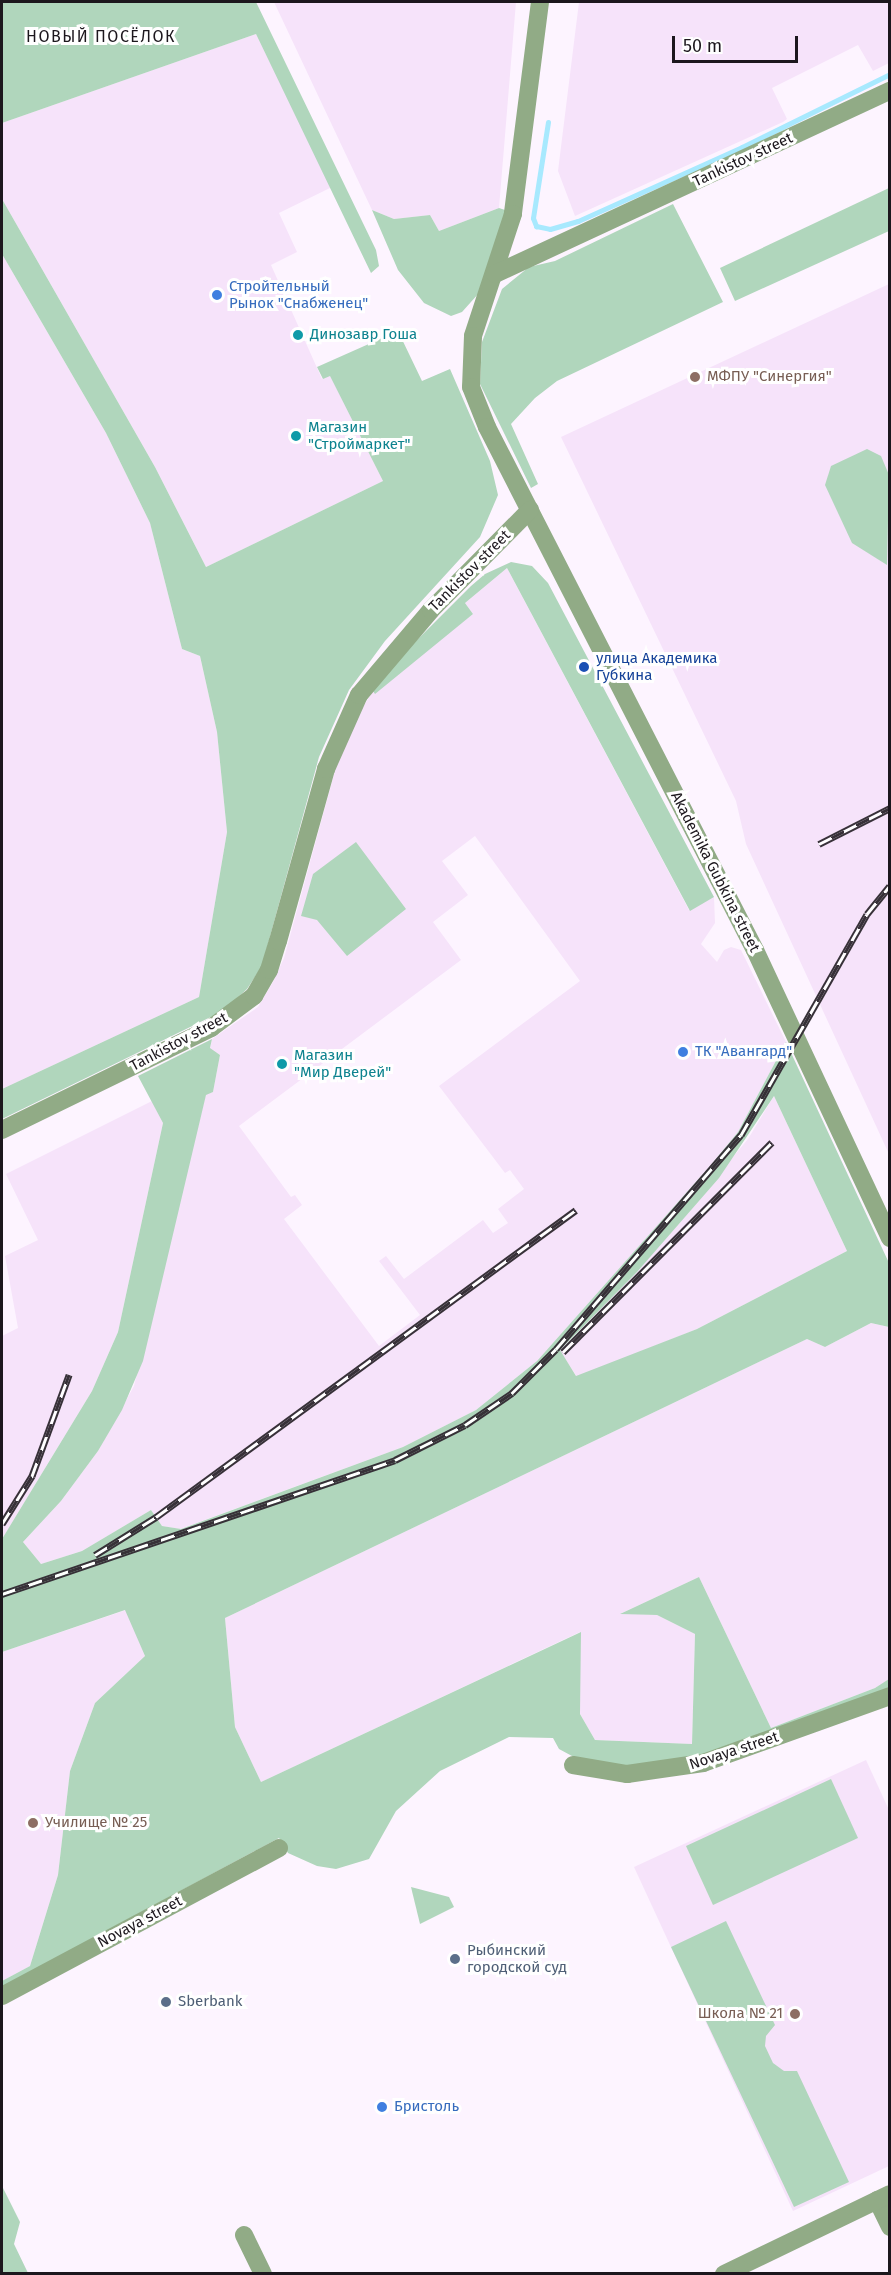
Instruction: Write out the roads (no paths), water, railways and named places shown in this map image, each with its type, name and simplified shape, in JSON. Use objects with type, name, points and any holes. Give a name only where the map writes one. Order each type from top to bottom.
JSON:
[{"type":"street","points":[[530,510],[471,387],[473,336],[513,214],[540,2]]},
{"type":"street","name":"Tankistov street","points":[[495,274],[890,91]]},
{"type":"street","name":"Tankistov street","points":[[2,1130],[212,1028],[254,996],[269,970],[326,769],[355,703],[389,655],[530,510]]},
{"type":"street","name":"Akademika Gubkina street","points":[[530,510],[750,940],[890,1239]]},
{"type":"street","name":"Novaya street","points":[[573,1765],[606,1773],[627,1774],[702,1763],[890,1696]]},
{"type":"street","name":"Novaya street","points":[[2,1996],[279,1848]]},
{"type":"street","points":[[724,2274],[883,2197],[890,2227]]},
{"type":"street","points":[[244,2235],[263,2274]]},
{"type":"waterway","points":[[548,122],[533,218],[536,226],[550,229],[578,221],[742,147],[890,74]]},
{"type":"railway","points":[[819,844],[890,808]]},
{"type":"railway","points":[[2,1594],[395,1460],[465,1425],[512,1393],[556,1349],[741,1135],[867,914],[890,886]]},
{"type":"railway","points":[[563,1352],[772,1142]]},
{"type":"railway","points":[[95,1555],[156,1517],[576,1210]]},
{"type":"railway","points":[[2,1524],[32,1476],[69,1375]]},
{"type":"place","name":"Стройтельный Рынок \"Снабженец\"","points":[[217,295]]},
{"type":"place","name":"Динозавр Гоша","points":[[298,335]]},
{"type":"place","name":"МФПУ \"Синергия\"","points":[[695,377]]},
{"type":"place","name":"Магазин \"Строймаркет\"","points":[[296,436]]},
{"type":"place","name":"улица Академика Губкина","points":[[584,667]]},
{"type":"place","name":"ТК \"Авангард\"","points":[[683,1052]]},
{"type":"place","name":"Магазин \"Мир Дверей\"","points":[[282,1064]]},
{"type":"place","name":"Училище № 25","points":[[33,1823]]},
{"type":"place","name":"Рыбинский городской суд","points":[[455,1959]]},
{"type":"place","name":"Sberbank","points":[[166,2002]]},
{"type":"place","name":"Школа № 21","points":[[795,2014]]},
{"type":"place","name":"Бристоль","points":[[382,2107]]},
{"type":"district","name":"НОВЫЙ ПОСЁЛОК","points":[[101,37]]}]
